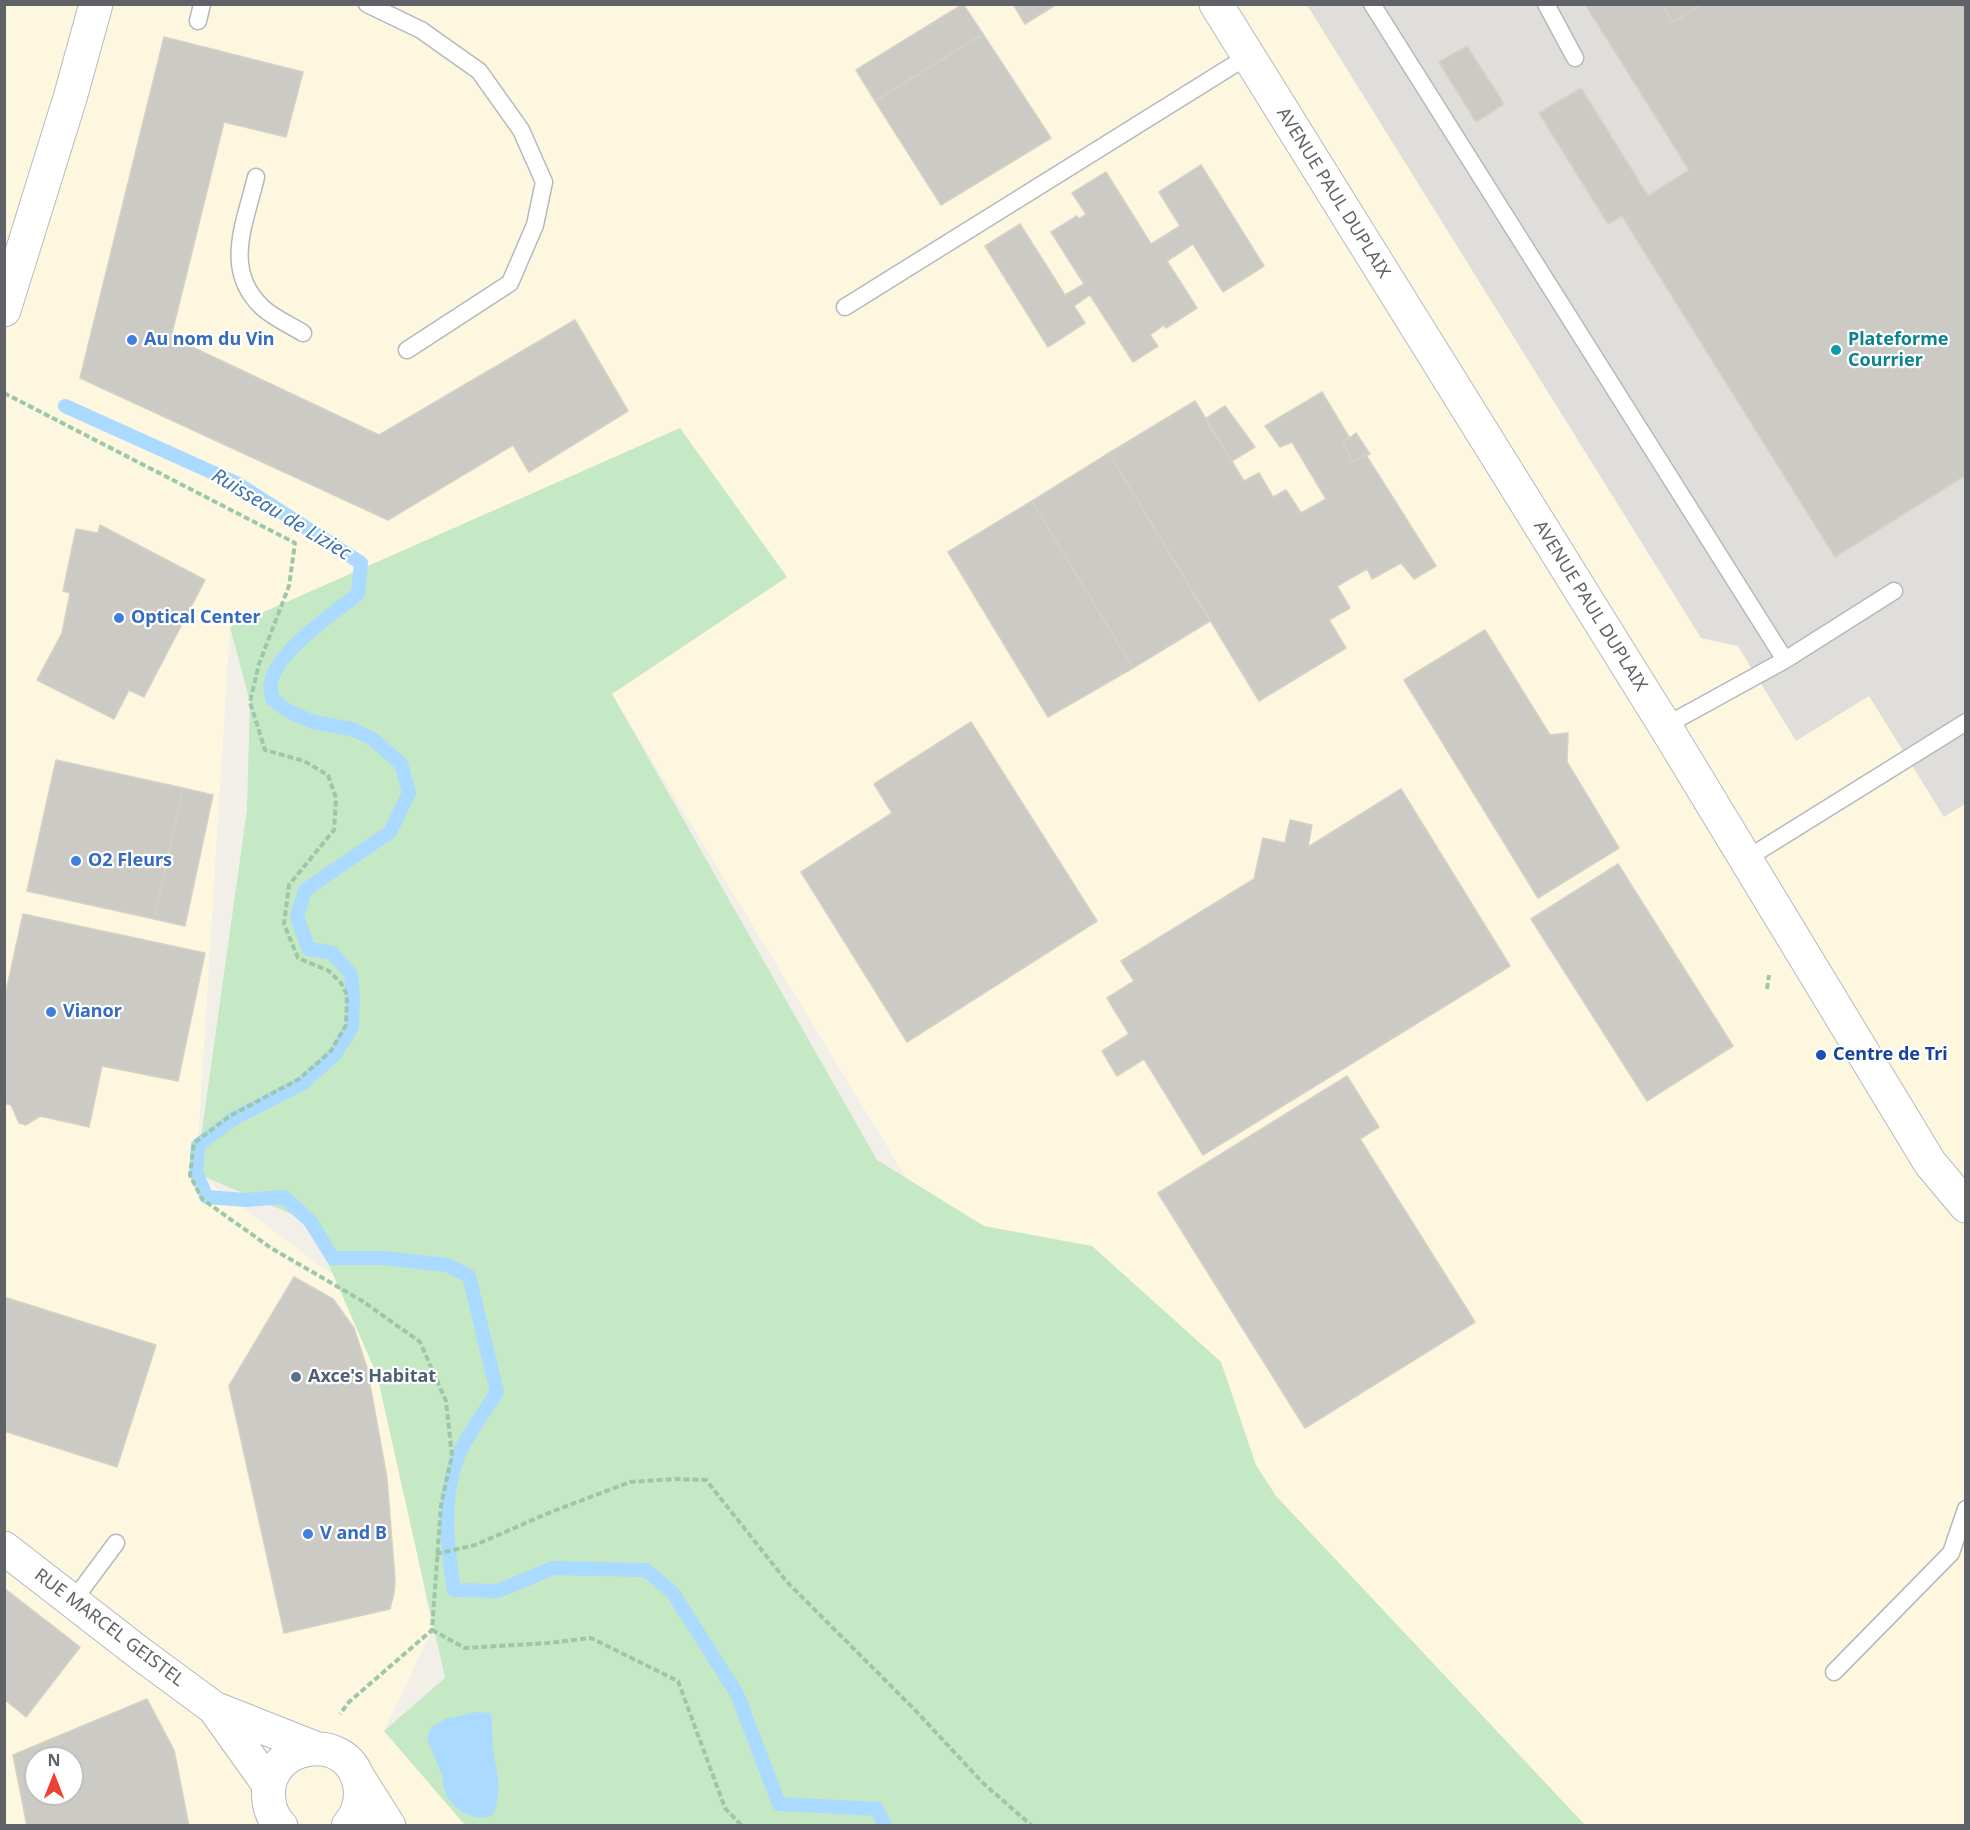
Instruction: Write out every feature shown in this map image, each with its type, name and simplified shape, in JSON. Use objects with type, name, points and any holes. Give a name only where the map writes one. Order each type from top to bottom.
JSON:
[{"type":"main road","points":[[4,310],[70,98],[96,4]]},
{"type":"main road","name":"AVENUE PAUL DUPLAIX","points":[[1216,4],[1665,726],[1930,1163],[1965,1206]]},
{"type":"main road","name":"RUE MARCEL GEISTEL","points":[[4,1548],[214,1708],[340,1756],[358,1776],[390,1826]]},
{"type":"main road","name":"RUE MARCEL GEISTEL","points":[[214,1708],[268,1790],[270,1808],[281,1826]]},
{"type":"main road","points":[[259,1826],[274,1771],[285,1758],[299,1751],[315,1748]]},
{"type":"main road","points":[[348,1826],[355,1818],[360,1805],[361,1790],[358,1776]]},
{"type":"lane","points":[[198,21],[202,4]]},
{"type":"lane","points":[[367,4],[421,30],[479,71],[521,130],[544,182],[535,225],[510,283],[407,350]]},
{"type":"lane","points":[[1372,4],[1785,660]]},
{"type":"lane","points":[[1546,4],[1575,58]]},
{"type":"lane","points":[[845,307],[1248,56]]},
{"type":"lane","points":[[256,177],[238,251],[242,280],[263,308],[303,333]]},
{"type":"lane","points":[[1665,726],[1785,660],[1894,591]]},
{"type":"lane","points":[[1746,859],[1965,722]]},
{"type":"lane","points":[[1834,1672],[1951,1553],[1965,1509]]},
{"type":"lane","points":[[73,1601],[116,1543]]},
{"type":"path","points":[[4,393],[295,543],[289,586],[260,664],[250,702],[265,750],[304,761],[328,775],[336,798],[334,830],[289,885],[284,924],[298,958],[329,971],[341,983],[347,995],[346,1025],[331,1051],[299,1079],[230,1116],[194,1143],[190,1174],[202,1199],[271,1248],[364,1302],[420,1342],[446,1401],[452,1456],[441,1504],[432,1630],[349,1702],[315,1748]]},
{"type":"path","points":[[436,1554],[475,1545],[551,1512],[630,1482],[675,1479],[706,1480],[787,1582],[916,1711],[983,1783],[1032,1826]]},
{"type":"path","points":[[432,1630],[465,1647],[548,1643],[591,1638],[678,1681],[725,1808],[742,1826]]},
{"type":"shaded area","points":[[5,5],[1965,5],[1965,1825],[1585,1825],[1276,1496],[907,1179],[612,694],[787,577],[680,429],[230,627],[196,1173],[367,1301],[432,1630],[384,1731],[465,1825],[5,1826]]},
{"type":"shaded area","points":[[1307,5],[1965,5],[1965,804],[1944,817],[1869,696],[1796,741],[1738,646],[1701,638]]},
{"type":"green space","points":[[680,428],[787,577],[612,694],[877,1160],[984,1226],[1092,1246],[1221,1362],[1256,1465],[1276,1496],[1585,1825],[465,1825],[384,1731],[445,1678],[377,1375],[310,1222],[196,1173],[247,810],[250,702],[230,627]]},
{"type":"water","points":[[478,1712],[489,1713],[492,1717],[493,1750],[498,1782],[498,1797],[493,1815],[486,1817],[463,1812],[451,1802],[427,1739],[431,1728],[445,1719]]},
{"type":"building","points":[[963,4],[983,34],[875,101],[856,70]]},
{"type":"building","points":[[1013,4],[1057,4],[1025,24]]},
{"type":"building","name":"Plateforme Courrier","points":[[1585,4],[1662,4],[1673,22],[1703,4],[1966,4],[1966,475],[1835,557],[1622,216],[1608,224],[1539,113],[1581,88],[1648,196],[1689,170]]},
{"type":"building","points":[[1662,4],[1703,4],[1673,22]]},
{"type":"building","points":[[983,34],[1051,138],[941,205],[875,101]]},
{"type":"building","points":[[164,37],[303,72],[286,137],[224,122],[171,337],[379,435],[575,320],[628,411],[529,472],[513,445],[388,520],[80,378]]},
{"type":"building","points":[[1467,46],[1504,104],[1476,122],[1439,62]]},
{"type":"building","points":[[1201,165],[1264,266],[1223,292],[1193,244],[1167,261],[1197,308],[1166,328],[1164,325],[1150,335],[1158,346],[1133,362],[1090,295],[1074,306],[1085,323],[1048,347],[985,246],[1020,224],[1065,295],[1084,284],[1051,232],[1077,216],[1079,219],[1086,214],[1072,193],[1106,172],[1151,244],[1180,226],[1159,192]]},
{"type":"building","points":[[1322,392],[1349,437],[1343,443],[1353,461],[1366,455],[1436,566],[1414,579],[1401,563],[1372,579],[1367,569],[1337,586],[1350,608],[1329,620],[1346,648],[1259,701],[1109,453],[1195,401],[1244,481],[1259,473],[1273,497],[1286,490],[1301,513],[1326,499],[1292,442],[1280,447],[1265,426]]},
{"type":"building","points":[[1225,406],[1255,447],[1232,461],[1205,419]]},
{"type":"building","points":[[1356,433],[1370,454],[1353,461],[1343,443]]},
{"type":"building","points":[[1109,453],[1210,621],[1133,668],[1032,501]]},
{"type":"building","points":[[1032,501],[1133,668],[1048,717],[948,552]]},
{"type":"building","points":[[100,525],[205,580],[144,697],[129,690],[114,719],[37,680],[62,633],[70,593],[63,591],[76,529],[98,533]]},
{"type":"building","points":[[1485,630],[1550,735],[1568,733],[1567,762],[1619,848],[1538,898],[1404,680]]},
{"type":"building","points":[[971,722],[1097,921],[907,1042],[801,872],[892,813],[874,784]]},
{"type":"building","points":[[56,760],[183,788],[154,919],[27,891]]},
{"type":"building","points":[[183,788],[213,795],[185,926],[154,919]]},
{"type":"building","points":[[1401,789],[1510,966],[1203,1155],[1144,1059],[1117,1076],[1102,1051],[1129,1034],[1107,998],[1134,981],[1121,961],[1254,879],[1263,838],[1285,843],[1290,820],[1312,825],[1308,847]]},
{"type":"building","points":[[1618,864],[1733,1046],[1647,1101],[1531,919]]},
{"type":"building","points":[[23,914],[205,953],[178,1081],[102,1066],[89,1127],[40,1116],[26,1125],[19,1123],[11,1105],[4,1103],[4,1001]]},
{"type":"building","points":[[1347,1076],[1379,1127],[1360,1139],[1475,1322],[1305,1428],[1158,1193]]},
{"type":"building","points":[[294,1277],[333,1299],[354,1328],[367,1368],[387,1478],[395,1580],[390,1609],[284,1633],[229,1386]]},
{"type":"building","points":[[4,1297],[156,1345],[117,1467],[4,1431]]},
{"type":"building","points":[[4,1588],[80,1647],[26,1717],[4,1699]]},
{"type":"building","points":[[147,1699],[174,1750],[189,1826],[27,1826],[13,1755],[24,1750],[24,1806],[84,1806],[84,1746],[35,1746]]},
{"type":"waterway","name":"Ruisseau de Liziec","points":[[65,406],[238,484],[361,563],[358,594],[307,634],[284,658],[270,684],[271,691],[273,700],[288,711],[313,722],[352,729],[373,739],[401,764],[409,793],[390,832],[305,890],[297,917],[309,949],[332,953],[351,974],[352,1027],[335,1054],[303,1083],[233,1119],[198,1145],[196,1173],[207,1197],[246,1200],[284,1197],[310,1221],[333,1258],[383,1258],[447,1265],[469,1276],[497,1392],[458,1456],[449,1489],[447,1523],[454,1590],[498,1591],[553,1568],[646,1570],[673,1593],[737,1694],[779,1804],[877,1809],[885,1826]]},
{"type":"place","name":"Au nom du Vin","points":[[132,340]]},
{"type":"place","name":"Plateforme Courrier","points":[[1836,350]]},
{"type":"place","name":"Optical Center","points":[[119,618]]},
{"type":"place","name":"O2 Fleurs","points":[[76,861]]},
{"type":"place","name":"Vianor","points":[[51,1012]]},
{"type":"place","name":"Centre de Tri","points":[[1821,1055]]},
{"type":"place","name":"Axce's Habitat","points":[[296,1377]]},
{"type":"place","name":"V and B","points":[[308,1534]]}]
